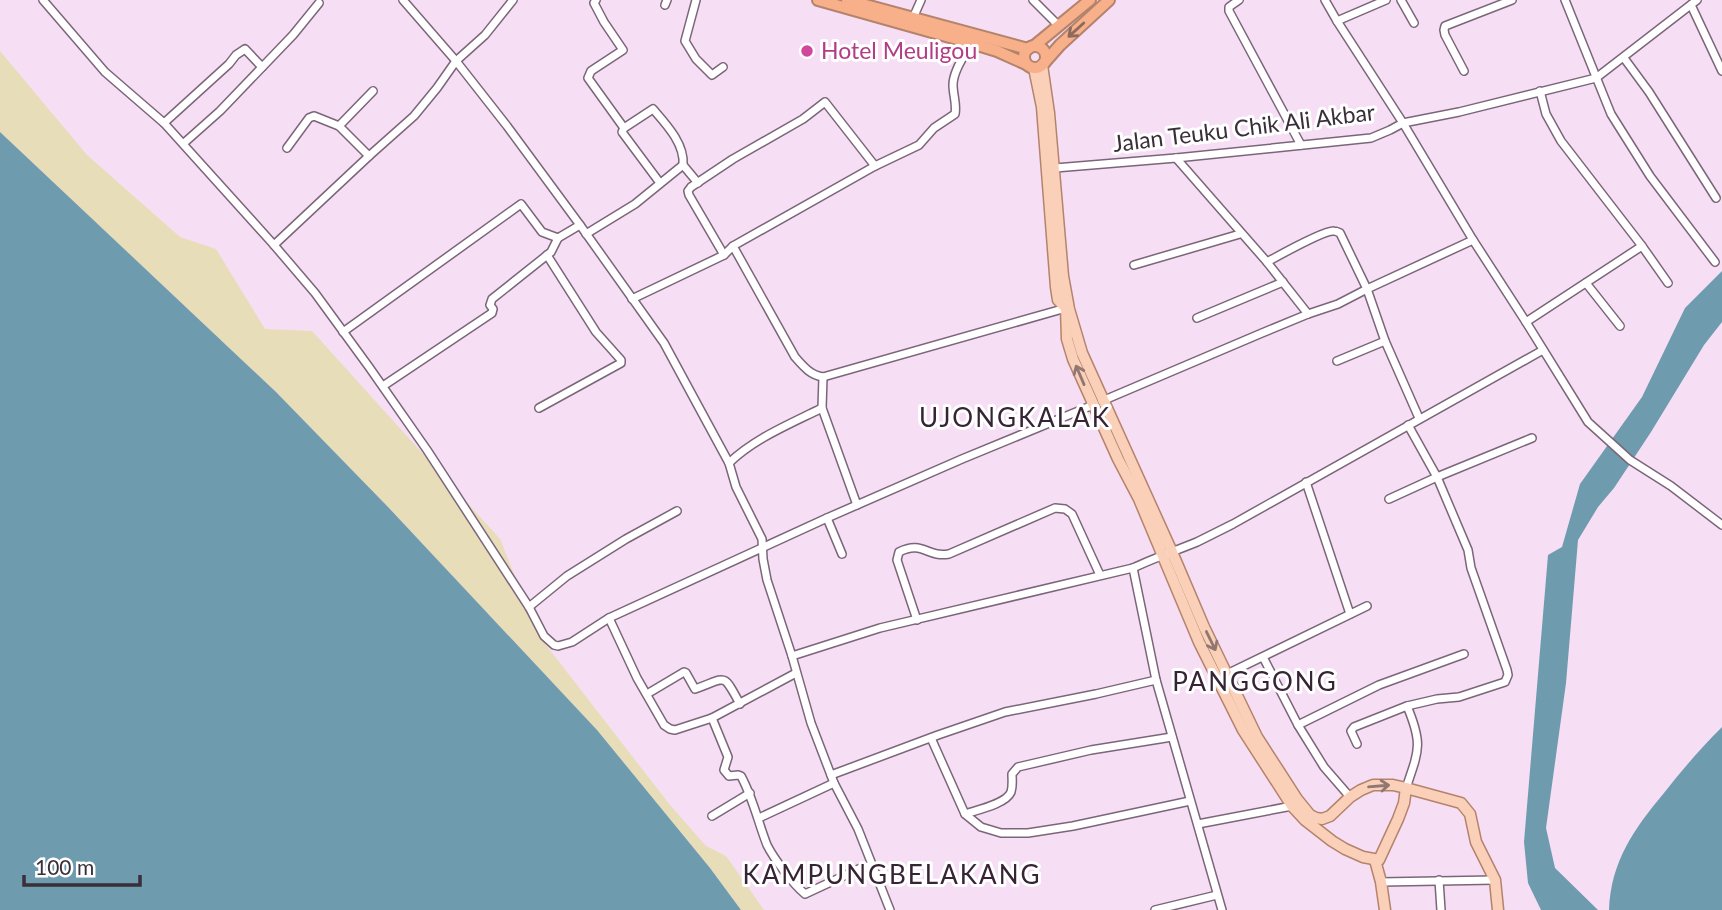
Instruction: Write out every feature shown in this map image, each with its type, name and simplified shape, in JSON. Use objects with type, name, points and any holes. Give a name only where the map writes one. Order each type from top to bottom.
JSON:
[{"type":"highway","points":[[818,0],[971,43],[1037,65]]},
{"type":"highway","points":[[847,0],[1031,48],[1039,47],[1045,53],[1037,65]]},
{"type":"highway","points":[[1037,65],[1024,56],[1090,0]]},
{"type":"highway","points":[[1037,65],[1108,0]]},
{"type":"main road","points":[[1037,65],[1049,113],[1066,295],[1098,403]]},
{"type":"main road","points":[[1037,65],[1056,288],[1058,300],[1066,308],[1070,350],[1098,403],[1167,553],[1257,737],[1310,815],[1319,819],[1333,813],[1350,797],[1373,785],[1393,785],[1459,802],[1470,814],[1476,842],[1495,880],[1499,910]]},
{"type":"main road","points":[[1167,553],[1199,642],[1228,702],[1292,806],[1305,820],[1332,841],[1358,855],[1379,860],[1404,803],[1406,788]]},
{"type":"main road","points":[[1375,860],[1384,910]]},
{"type":"street","points":[[43,0],[105,72],[184,144],[315,293],[427,450],[529,607],[544,636],[558,646],[572,642],[609,618],[827,518],[1307,314],[1338,304],[1473,240]]},
{"type":"street","points":[[404,0],[456,61],[580,225],[664,343],[729,463],[736,487],[761,535],[767,580],[811,723],[834,783],[858,829],[890,910]]},
{"type":"street","points":[[274,245],[414,116],[456,61],[485,34],[513,0]]},
{"type":"street","points":[[596,0],[594,2],[604,22],[623,50],[591,71],[588,77],[624,128]]},
{"type":"street","points":[[696,0],[685,41],[696,59],[712,75],[723,67]]},
{"type":"street","points":[[913,18],[921,0]]},
{"type":"street","points":[[1033,0],[1059,26]]},
{"type":"street","points":[[1239,0],[1229,11],[1301,145]]},
{"type":"street","points":[[1325,0],[1580,411],[1597,431],[1630,460],[1720,520]]},
{"type":"street","points":[[1337,21],[1386,0]]},
{"type":"street","points":[[1401,0],[1413,23]]},
{"type":"street","points":[[1464,71],[1445,36],[1445,26],[1512,0]]},
{"type":"street","points":[[1565,0],[1611,114],[1650,176],[1715,262]]},
{"type":"street","points":[[184,144],[220,111],[305,22],[319,3]]},
{"type":"street","points":[[1694,3],[1722,71]]},
{"type":"street","name":"Jalan Teuku Chik Ali Akbar","points":[[1055,168],[1371,138],[1403,123],[1596,78],[1694,3]]},
{"type":"street","points":[[632,299],[724,255],[733,246],[875,166],[919,145],[934,128],[955,114],[954,78],[971,43]]},
{"type":"street","points":[[164,123],[245,49],[262,67]]},
{"type":"street","points":[[1624,58],[1649,92],[1716,198]]},
{"type":"street","points":[[339,126],[373,90]]},
{"type":"street","points":[[1539,91],[1551,126],[1561,141],[1668,282]]},
{"type":"street","points":[[724,255],[688,191],[733,159],[803,119],[825,102],[875,166]]},
{"type":"street","points":[[660,183],[622,132],[653,109],[670,130],[684,155],[683,165],[698,183]]},
{"type":"street","points":[[287,148],[312,116],[339,126],[369,156]]},
{"type":"street","points":[[1175,158],[1283,282],[1307,314]]},
{"type":"street","points":[[586,234],[635,204],[683,165]]},
{"type":"street","points":[[343,332],[522,204],[542,232],[558,238]]},
{"type":"street","points":[[383,386],[492,313],[492,299],[549,254],[558,238],[580,225]]},
{"type":"street","points":[[1266,262],[1329,232],[1336,231],[1341,234],[1367,289],[1385,341],[1419,418]]},
{"type":"street","points":[[1134,265],[1240,234]]},
{"type":"street","points":[[733,246],[795,357],[804,368],[823,377],[1066,308]]},
{"type":"street","points":[[1526,322],[1642,246]]},
{"type":"street","points":[[540,408],[621,363],[596,332],[549,254]]},
{"type":"street","points":[[1197,318],[1283,282]]},
{"type":"street","points":[[1586,283],[1619,326]]},
{"type":"street","points":[[1337,361],[1385,341]]},
{"type":"street","points":[[792,656],[880,628],[1133,568],[1200,541],[1543,350]]},
{"type":"street","points":[[823,377],[821,408],[857,505]]},
{"type":"street","points":[[729,463],[767,436],[821,408]]},
{"type":"street","points":[[1357,744],[1351,732],[1352,728],[1407,706],[1459,697],[1505,682],[1508,675],[1471,568],[1468,550],[1437,477],[1408,425]]},
{"type":"street","points":[[1389,499],[1532,438]]},
{"type":"street","points":[[1306,482],[1350,614]]},
{"type":"street","points":[[917,620],[898,564],[899,552],[916,547],[938,555],[949,554],[1055,509],[1065,509],[1072,514],[1100,575]]},
{"type":"street","points":[[529,607],[567,576],[677,511]]},
{"type":"street","points":[[827,518],[842,554]]},
{"type":"street","points":[[1133,568],[1156,680],[1222,910]]},
{"type":"street","points":[[1227,674],[1367,606]]},
{"type":"street","points":[[609,618],[646,694],[664,724],[670,729],[679,729],[712,718],[796,673]]},
{"type":"street","points":[[1298,724],[1388,682],[1464,654]]},
{"type":"street","points":[[1263,657],[1324,767],[1350,797]]},
{"type":"street","points":[[646,694],[684,672],[695,689],[713,681],[726,681],[740,704]]},
{"type":"street","points":[[831,775],[1005,712],[1156,680]]},
{"type":"street","points":[[1406,788],[1418,748],[1418,735],[1407,706]]},
{"type":"street","points":[[712,718],[728,757],[724,770],[729,776],[741,775],[750,793],[768,847],[795,886],[805,894],[863,867],[871,866]]},
{"type":"street","points":[[965,814],[1006,799],[1011,790],[1012,774],[1018,767],[1091,750],[1172,737]]},
{"type":"street","points":[[931,738],[965,814],[981,827],[1002,833],[1016,834],[1106,819],[1190,801]]},
{"type":"street","points":[[759,818],[834,783]]},
{"type":"street","points":[[712,816],[750,793]]},
{"type":"street","points":[[1198,824],[1292,806]]},
{"type":"street","points":[[1439,880],[1441,910]]},
{"type":"street","points":[[1381,882],[1495,880]]},
{"type":"street","points":[[1156,910],[1217,895]]},
{"type":"sand","points":[[0,51],[87,155],[180,237],[216,249],[265,329],[312,331],[500,539],[539,636],[670,805],[706,846],[726,856],[764,910],[741,910],[597,730],[388,507],[276,392],[0,132]]},
{"type":"water","points":[[0,132],[276,392],[388,507],[597,730],[741,910],[0,910]]},
{"type":"water","points":[[1722,271],[1722,322],[1704,345],[1651,432],[1578,540],[1566,683],[1546,828],[1555,868],[1598,910],[1541,910],[1528,883],[1524,842],[1548,555],[1562,547],[1580,484],[1642,397],[1685,308]]},
{"type":"water","points":[[1722,727],[1722,910],[1609,910],[1614,876],[1634,833],[1653,806]]},
{"type":"place","name":"Hotel Meuligou","points":[[807,51]]},
{"type":"district","name":"UJONGKALAK","points":[[1015,418]]},
{"type":"district","name":"PANGGONG","points":[[1255,682]]},
{"type":"district","name":"KAMPUNGBELAKANG","points":[[892,875]]}]
